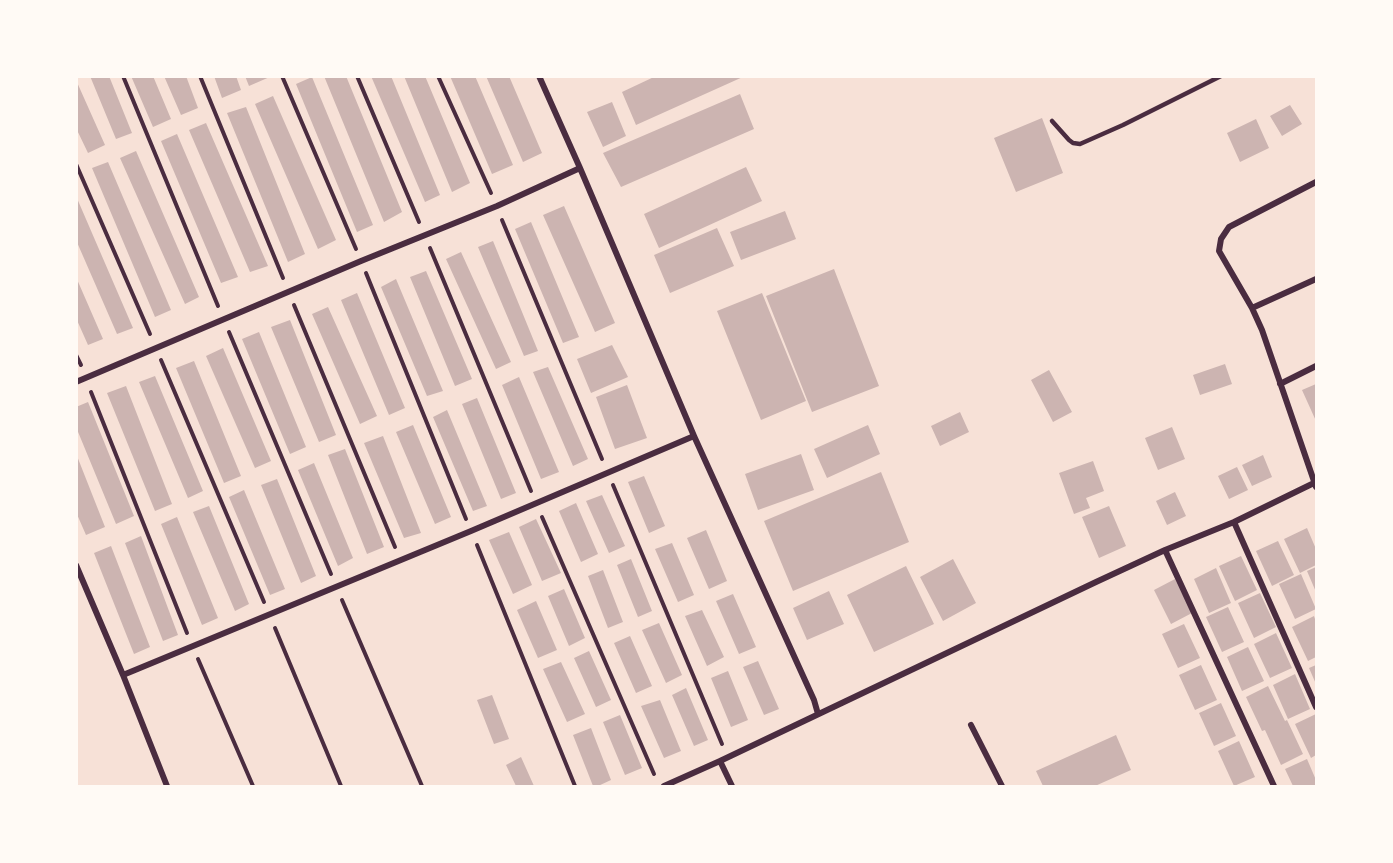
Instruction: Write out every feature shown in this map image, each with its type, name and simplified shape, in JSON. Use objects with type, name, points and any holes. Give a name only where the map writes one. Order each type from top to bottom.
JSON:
[{"type":"street","points":[[539,76],[694,436],[814,700],[818,714]]},
{"type":"street","points":[[76,382],[497,206],[580,168]]},
{"type":"street","points":[[664,786],[728,758],[1165,550],[1234,522],[1316,484],[1262,330],[1219,251],[1221,239],[1229,227],[1317,182]]},
{"type":"street","points":[[1252,308],[1317,279]]},
{"type":"street","points":[[1280,384],[1317,366]]},
{"type":"street","points":[[123,675],[694,436]]},
{"type":"street","points":[[1234,522],[1317,707]]},
{"type":"street","points":[[1165,550],[1274,786]]},
{"type":"street","points":[[76,565],[167,786]]},
{"type":"street","points":[[971,725],[1002,786]]},
{"type":"street","points":[[720,761],[732,786]]},
{"type":"lane","points":[[1052,121],[1069,140],[1080,144],[1221,76]]},
{"type":"path","points":[[200,76],[400,560]]},
{"type":"path","points":[[282,76],[361,261],[575,786]]},
{"type":"path","points":[[357,76],[655,776]]},
{"type":"path","points":[[438,76],[497,206],[728,758]]},
{"type":"path","points":[[76,164],[341,786]]},
{"type":"path","points":[[76,355],[193,646],[253,786]]},
{"type":"path","points":[[336,586],[422,786]]},
{"type":"building","points":[[90,76],[109,76],[132,133],[116,139]]},
{"type":"building","points":[[131,76],[153,76],[171,119],[153,127]]},
{"type":"building","points":[[164,76],[186,76],[198,108],[181,115]]},
{"type":"building","points":[[214,76],[236,76],[241,90],[222,98]]},
{"type":"building","points":[[245,76],[272,76],[249,86]]},
{"type":"building","points":[[324,76],[346,76],[402,212],[384,222]]},
{"type":"building","points":[[371,76],[391,76],[440,195],[425,202]]},
{"type":"building","points":[[404,76],[425,76],[470,183],[452,192]]},
{"type":"building","points":[[450,76],[475,76],[513,165],[492,174]]},
{"type":"building","points":[[486,76],[509,76],[542,153],[523,162]]},
{"type":"building","points":[[656,76],[745,76],[636,125],[622,92]]},
{"type":"building","points":[[312,77],[373,225],[357,232],[296,84]]},
{"type":"building","points":[[76,80],[105,145],[88,153],[76,128]]},
{"type":"building","points":[[740,94],[754,129],[621,187],[603,153]]},
{"type":"building","points":[[273,96],[336,240],[318,249],[255,104]]},
{"type":"building","points":[[612,102],[626,136],[603,147],[587,112]]},
{"type":"building","points":[[1290,105],[1302,124],[1282,136],[1270,116]]},
{"type":"building","points":[[246,107],[305,254],[288,262],[227,113]]},
{"type":"building","points":[[1042,118],[1063,173],[1016,192],[994,138]]},
{"type":"building","points":[[1256,119],[1269,148],[1240,162],[1227,133]]},
{"type":"building","points":[[206,123],[268,266],[250,272],[189,130]]},
{"type":"building","points":[[177,134],[238,277],[221,283],[161,141]]},
{"type":"building","points":[[136,151],[199,297],[185,304],[120,158]]},
{"type":"building","points":[[108,162],[171,310],[155,317],[92,168]]},
{"type":"building","points":[[746,167],[762,201],[659,248],[644,214]]},
{"type":"building","points":[[76,196],[133,328],[117,334],[76,240]]},
{"type":"building","points":[[564,206],[615,323],[595,332],[543,215]]},
{"type":"building","points":[[785,211],[796,239],[741,260],[730,232]]},
{"type":"building","points":[[531,222],[579,337],[563,343],[515,229]]},
{"type":"building","points":[[717,228],[734,266],[670,293],[654,255]]},
{"type":"building","points":[[493,241],[538,351],[524,356],[478,247]]},
{"type":"building","points":[[461,252],[511,362],[496,369],[446,259]]},
{"type":"building","points":[[834,269],[879,386],[812,412],[766,296]]},
{"type":"building","points":[[426,271],[472,379],[455,386],[410,277]]},
{"type":"building","points":[[76,277],[103,339],[88,345],[76,318]]},
{"type":"building","points":[[396,279],[443,391],[427,396],[381,287]]},
{"type":"building","points":[[357,293],[405,408],[389,415],[341,300]]},
{"type":"building","points":[[762,293],[806,401],[761,420],[717,311]]},
{"type":"building","points":[[328,307],[377,416],[360,424],[312,314]]},
{"type":"building","points":[[290,320],[336,435],[319,442],[271,327]]},
{"type":"building","points":[[259,332],[306,447],[290,454],[242,339]]},
{"type":"building","points":[[612,345],[628,377],[591,393],[577,359]]},
{"type":"building","points":[[223,348],[271,461],[255,468],[206,356]]},
{"type":"building","points":[[194,361],[241,476],[224,483],[176,368]]},
{"type":"building","points":[[1225,364],[1232,384],[1200,395],[1193,375]]},
{"type":"building","points":[[548,367],[588,459],[573,466],[533,372]]},
{"type":"building","points":[[1049,370],[1072,412],[1053,422],[1031,380]]},
{"type":"building","points":[[155,376],[203,491],[188,498],[139,382]]},
{"type":"building","points":[[519,377],[559,472],[541,479],[502,385]]},
{"type":"building","points":[[1316,384],[1316,421],[1302,390]]},
{"type":"building","points":[[627,385],[647,438],[615,449],[596,397]]},
{"type":"building","points":[[126,386],[172,504],[155,511],[107,393]]},
{"type":"building","points":[[477,398],[516,493],[501,499],[462,404]]},
{"type":"building","points":[[88,402],[134,516],[116,524],[76,427],[76,407]]},
{"type":"building","points":[[447,410],[487,506],[473,511],[433,417]]},
{"type":"building","points":[[960,412],[969,432],[940,446],[931,426]]},
{"type":"building","points":[[413,425],[451,517],[435,524],[396,432]]},
{"type":"building","points":[[868,425],[880,454],[827,478],[814,449]]},
{"type":"building","points":[[1172,427],[1185,459],[1158,470],[1145,438]]},
{"type":"building","points":[[383,436],[421,533],[404,538],[364,443]]},
{"type":"building","points":[[345,449],[384,547],[367,554],[328,455]]},
{"type":"building","points":[[801,454],[814,490],[758,510],[745,474]]},
{"type":"building","points":[[1263,455],[1272,477],[1252,486],[1242,465]]},
{"type":"building","points":[[77,456],[105,527],[86,535],[76,512]]},
{"type":"building","points":[[1093,461],[1104,491],[1086,498],[1090,508],[1074,514],[1059,473]]},
{"type":"building","points":[[314,463],[353,558],[338,566],[298,470]]},
{"type":"building","points":[[1237,467],[1248,490],[1229,499],[1218,476]]},
{"type":"building","points":[[881,472],[909,542],[793,591],[764,521]]},
{"type":"building","points":[[644,476],[665,526],[649,533],[628,482]]},
{"type":"building","points":[[277,479],[316,576],[301,583],[261,485]]},
{"type":"building","points":[[244,490],[285,589],[270,595],[229,497]]},
{"type":"building","points":[[1175,492],[1186,516],[1167,525],[1156,501]]},
{"type":"building","points":[[602,495],[625,546],[609,553],[586,501]]},
{"type":"building","points":[[576,503],[598,554],[581,562],[559,511]]},
{"type":"building","points":[[209,506],[249,604],[235,611],[193,512]]},
{"type":"building","points":[[1109,506],[1126,546],[1099,558],[1082,517]]},
{"type":"building","points":[[177,517],[218,618],[202,625],[161,524]]},
{"type":"building","points":[[536,519],[561,573],[542,581],[519,527]]},
{"type":"building","points":[[1307,528],[1316,549],[1316,565],[1300,573],[1284,539]]},
{"type":"building","points":[[706,530],[727,581],[709,589],[687,538]]},
{"type":"building","points":[[509,532],[532,585],[513,594],[489,540]]},
{"type":"building","points":[[141,536],[178,635],[163,641],[125,543]]},
{"type":"building","points":[[1278,541],[1294,575],[1272,586],[1256,551]]},
{"type":"building","points":[[672,543],[694,595],[678,602],[655,549]]},
{"type":"building","points":[[111,546],[150,647],[134,654],[94,553]]},
{"type":"building","points":[[1241,556],[1257,590],[1235,601],[1219,566]]},
{"type":"building","points":[[631,559],[652,611],[638,617],[617,565]]},
{"type":"building","points":[[953,559],[976,603],[943,621],[920,577]]},
{"type":"building","points":[[906,566],[934,624],[874,652],[847,595]]},
{"type":"building","points":[[1316,567],[1316,592],[1307,571]]},
{"type":"building","points":[[1216,568],[1231,603],[1209,613],[1194,579]]},
{"type":"building","points":[[603,570],[623,622],[608,628],[588,576]]},
{"type":"building","points":[[1301,574],[1316,609],[1295,619],[1279,584]]},
{"type":"building","points":[[1175,579],[1192,613],[1171,624],[1154,590]]},
{"type":"building","points":[[564,589],[585,638],[569,646],[548,596]]},
{"type":"building","points":[[829,591],[844,624],[807,640],[793,608]]},
{"type":"building","points":[[1260,593],[1276,627],[1254,638],[1238,603]]},
{"type":"building","points":[[733,594],[756,647],[739,654],[716,601]]},
{"type":"building","points":[[536,601],[557,650],[538,658],[517,610]]},
{"type":"building","points":[[1228,607],[1244,642],[1222,652],[1206,617]]},
{"type":"building","points":[[702,610],[724,657],[707,666],[685,616]]},
{"type":"building","points":[[1314,616],[1316,657],[1308,661],[1292,627]]},
{"type":"building","points":[[659,623],[682,675],[666,683],[642,630]]},
{"type":"building","points":[[1184,624],[1200,658],[1178,668],[1162,634]]},
{"type":"building","points":[[1276,633],[1292,668],[1270,678],[1254,644]]},
{"type":"building","points":[[630,636],[652,686],[636,693],[614,643]]},
{"type":"building","points":[[1248,647],[1264,681],[1242,691],[1227,657]]},
{"type":"building","points":[[589,651],[611,700],[596,707],[574,658]]},
{"type":"building","points":[[758,661],[779,709],[764,715],[743,667]]},
{"type":"building","points":[[561,662],[585,714],[567,722],[543,669]]},
{"type":"building","points":[[1201,665],[1217,700],[1195,710],[1179,675]]},
{"type":"building","points":[[1316,665],[1316,684],[1309,668]]},
{"type":"building","points":[[728,671],[748,720],[731,727],[711,678]]},
{"type":"building","points":[[1295,674],[1310,709],[1288,719],[1273,685]]},
{"type":"building","points":[[1268,686],[1303,754],[1281,765],[1246,697]]},
{"type":"building","points":[[686,688],[708,740],[694,746],[672,695]]},
{"type":"building","points":[[492,695],[509,739],[494,744],[477,700]]},
{"type":"building","points":[[660,700],[681,751],[664,758],[641,706]]},
{"type":"building","points":[[1221,703],[1236,736],[1214,746],[1199,713]]},
{"type":"building","points":[[1316,714],[1316,755],[1311,758],[1295,724]]},
{"type":"building","points":[[620,715],[642,768],[625,775],[603,722]]},
{"type":"building","points":[[591,728],[611,780],[598,786],[593,786],[573,735]]},
{"type":"building","points":[[1116,735],[1131,770],[1095,786],[1043,786],[1036,771]]},
{"type":"building","points":[[1239,741],[1255,777],[1234,786],[1218,751]]},
{"type":"building","points":[[521,757],[534,786],[516,786],[506,765]]},
{"type":"building","points":[[1307,759],[1316,780],[1316,786],[1293,786],[1285,769]]}]
